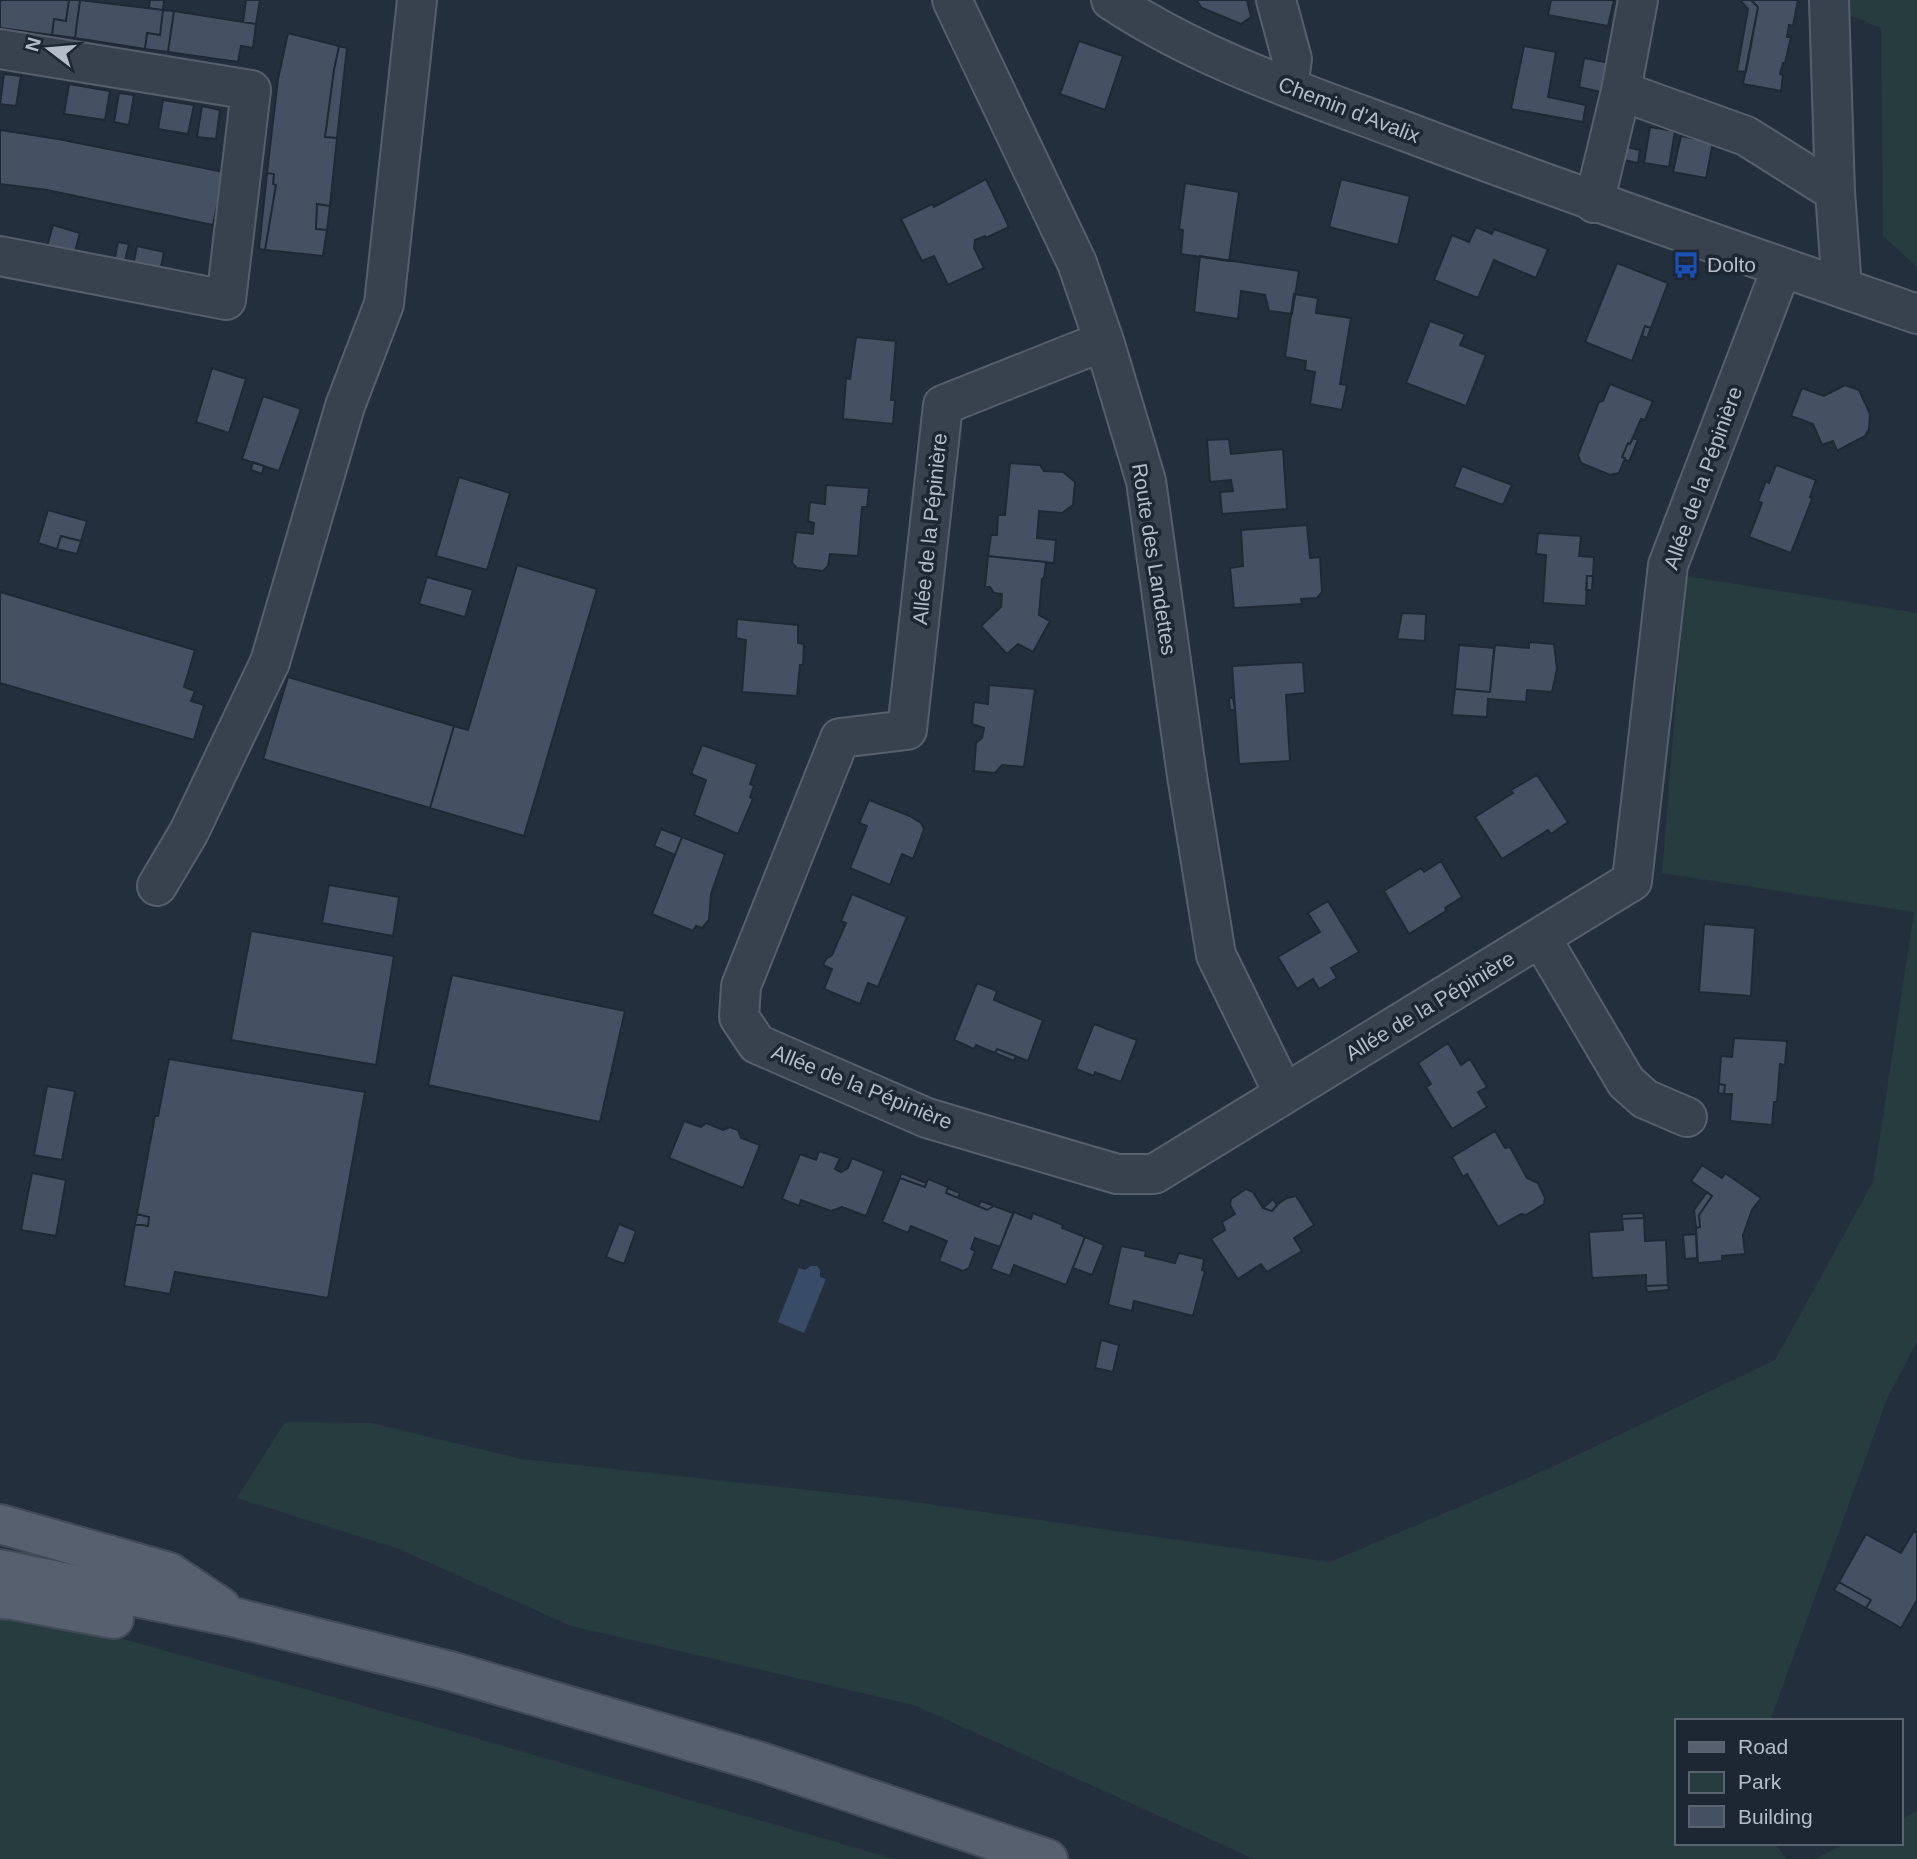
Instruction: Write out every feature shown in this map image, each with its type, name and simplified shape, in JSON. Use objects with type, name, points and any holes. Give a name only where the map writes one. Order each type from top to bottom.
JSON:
[{"type":"main road","points":[[0,1524],[169,1572],[237,1618]]},
{"type":"main road","points":[[0,1569],[237,1618],[450,1671],[761,1762],[1048,1859]]},
{"type":"main road","points":[[0,1600],[13,1600],[156,1626],[237,1618]]},
{"type":"street","points":[[157,886],[189,832],[270,662],[345,406],[384,304],[417,0]]},
{"type":"street","name":"Route des Landettes","points":[[952,0],[1077,263],[1104,341],[1146,481],[1187,776],[1216,955],[1284,1094]]},
{"type":"street","name":"Chemin d'Avalix","points":[[1111,0],[1201,51],[1288,87],[1594,203],[1917,314]]},
{"type":"street","points":[[1276,0],[1292,59],[1288,87]]},
{"type":"street","points":[[1594,203],[1621,91],[1638,0]]},
{"type":"street","points":[[1829,0],[1835,192],[1842,288]]},
{"type":"street","points":[[0,49],[251,90],[226,300],[0,256]]},
{"type":"street","points":[[1621,91],[1746,136],[1835,192]]},
{"type":"street","name":"Allée de la Pépinière","points":[[1104,341],[943,405],[907,730],[840,738],[741,986],[739,1017],[757,1044],[927,1118],[1117,1174],[1154,1174],[1632,881],[1668,565],[1782,267]]},
{"type":"street","points":[[1541,938],[1626,1082],[1645,1099],[1687,1117]]},
{"type":"green space","points":[[1828,0],[1917,0],[1917,267],[1883,236],[1881,28],[1829,7]]},
{"type":"green space","points":[[1686,576],[1917,613],[1917,1341],[1887,1399],[1771,1719],[1675,1719],[1675,1845],[1776,1845],[1787,1859],[1254,1859],[914,1705],[571,1626],[399,1549],[237,1498],[285,1422],[371,1423],[521,1459],[901,1500],[1330,1562],[1548,1469],[1775,1360],[1873,1182],[1914,912],[1662,873]]},
{"type":"green space","points":[[0,1605],[337,1698],[894,1859],[0,1859]]},
{"type":"green space","points":[[1917,1811],[1917,1859],[1814,1859],[1844,1845],[1903,1845],[1903,1818]]},
{"type":"water","points":[[817,1266],[820,1277],[826,1279],[804,1333],[778,1322],[799,1268],[805,1270]]},
{"type":"building","points":[[0,0],[69,0],[66,21],[54,19],[52,35],[0,28]]},
{"type":"building","points":[[69,0],[80,0],[75,38],[52,35],[54,19],[66,21]]},
{"type":"building","points":[[80,0],[163,10],[160,35],[147,33],[145,49],[75,38]]},
{"type":"building","points":[[150,0],[164,0],[163,10],[149,8]]},
{"type":"building","points":[[246,0],[260,0],[256,24],[243,22]]},
{"type":"building","points":[[1196,0],[1247,0],[1251,17],[1241,24],[1202,8]]},
{"type":"building","points":[[1551,0],[1614,0],[1608,26],[1548,15]]},
{"type":"building","points":[[1740,0],[1751,0],[1758,7],[1746,72],[1737,71],[1748,9]]},
{"type":"building","points":[[1751,0],[1798,0],[1793,26],[1789,25],[1787,37],[1791,37],[1780,74],[1783,75],[1781,91],[1743,84],[1758,7]]},
{"type":"building","points":[[163,10],[174,11],[168,52],[145,49],[147,33],[160,35]]},
{"type":"building","points":[[174,11],[256,24],[253,48],[241,46],[238,62],[168,52]]},
{"type":"building","points":[[288,33],[339,46],[325,137],[337,138],[330,206],[317,204],[316,229],[327,230],[323,256],[265,250],[276,185],[273,184],[274,174],[267,173],[278,79]]},
{"type":"building","points":[[1079,41],[1123,56],[1105,110],[1060,94]]},
{"type":"building","points":[[339,46],[347,48],[337,138],[325,137],[334,70]]},
{"type":"building","points":[[1524,46],[1556,52],[1548,97],[1586,105],[1583,122],[1511,109]]},
{"type":"building","points":[[1584,58],[1615,64],[1610,94],[1579,87]]},
{"type":"building","points":[[4,74],[21,76],[16,106],[0,104]]},
{"type":"building","points":[[69,84],[110,91],[105,120],[64,114]]},
{"type":"building","points":[[119,93],[134,95],[129,125],[114,122]]},
{"type":"building","points":[[163,100],[194,105],[188,134],[158,129]]},
{"type":"building","points":[[202,106],[220,110],[216,139],[197,137]]},
{"type":"building","points":[[1650,127],[1675,131],[1669,167],[1644,163]]},
{"type":"building","points":[[0,130],[224,172],[213,225],[47,190],[0,184]]},
{"type":"building","points":[[1681,136],[1713,142],[1706,178],[1673,172]]},
{"type":"building","points":[[1627,147],[1640,150],[1638,163],[1624,160]]},
{"type":"building","points":[[267,173],[274,174],[273,184],[276,185],[265,250],[259,249]]},
{"type":"building","points":[[986,179],[1009,227],[975,240],[974,248],[984,268],[948,285],[934,256],[922,261],[901,219],[932,204],[934,207]]},
{"type":"building","points":[[1341,179],[1410,196],[1398,245],[1329,227]]},
{"type":"building","points":[[1185,183],[1239,192],[1229,261],[1181,254],[1183,230],[1179,229]]},
{"type":"building","points":[[317,204],[330,206],[327,230],[316,229]]},
{"type":"building","points":[[53,225],[80,233],[72,262],[45,254]]},
{"type":"building","points":[[1476,227],[1492,234],[1494,229],[1548,249],[1536,278],[1494,260],[1478,298],[1434,280],[1452,235],[1469,242]]},
{"type":"building","points":[[118,242],[129,244],[122,274],[112,272]]},
{"type":"building","points":[[137,246],[164,252],[158,282],[131,276]]},
{"type":"building","points":[[1200,256],[1299,271],[1292,314],[1269,311],[1265,295],[1241,291],[1238,319],[1194,312]]},
{"type":"building","points":[[1617,263],[1668,283],[1651,328],[1645,326],[1632,361],[1585,342]]},
{"type":"building","points":[[1294,294],[1318,298],[1316,313],[1351,318],[1340,384],[1347,385],[1342,410],[1310,404],[1315,372],[1305,370],[1306,361],[1285,357]]},
{"type":"building","points":[[1430,321],[1465,334],[1460,345],[1486,355],[1466,406],[1406,383]]},
{"type":"building","points":[[1645,326],[1651,328],[1647,338],[1642,336]]},
{"type":"building","points":[[856,337],[896,341],[891,400],[895,400],[893,424],[843,419],[846,378],[850,379]]},
{"type":"building","points":[[212,368],[246,379],[229,433],[196,422]]},
{"type":"building","points":[[1610,384],[1653,401],[1645,420],[1641,419],[1630,444],[1628,443],[1619,473],[1610,475],[1581,463],[1578,455],[1599,402],[1603,401]]},
{"type":"building","points":[[1845,385],[1859,390],[1870,414],[1869,429],[1865,436],[1837,451],[1833,441],[1822,445],[1813,424],[1791,416],[1802,388],[1824,396]]},
{"type":"building","points":[[263,396],[301,409],[279,471],[242,459]]},
{"type":"building","points":[[1633,438],[1638,440],[1629,462],[1622,457]]},
{"type":"building","points":[[1229,439],[1231,454],[1283,449],[1287,509],[1222,514],[1220,492],[1233,491],[1231,480],[1210,482],[1207,440]]},
{"type":"building","points":[[253,462],[264,466],[262,474],[251,470]]},
{"type":"building","points":[[1010,463],[1040,465],[1044,471],[1063,472],[1075,482],[1073,505],[1062,513],[1039,511],[1037,538],[1056,540],[1054,563],[988,556],[991,535],[997,535],[998,515],[1005,515]]},
{"type":"building","points":[[1776,465],[1816,480],[1810,497],[1812,499],[1791,553],[1749,537],[1762,503],[1758,501]]},
{"type":"building","points":[[1462,466],[1512,485],[1503,505],[1454,487]]},
{"type":"building","points":[[459,477],[510,493],[487,570],[436,556]]},
{"type":"building","points":[[826,485],[869,488],[867,507],[862,507],[858,556],[830,554],[828,566],[823,571],[797,568],[792,563],[796,532],[813,534],[814,523],[808,521],[810,502],[825,504]]},
{"type":"building","points":[[48,510],[87,521],[81,541],[61,536],[57,549],[38,543]]},
{"type":"building","points":[[1307,525],[1310,558],[1320,557],[1322,592],[1317,598],[1301,599],[1302,604],[1234,608],[1230,568],[1243,566],[1241,530]]},
{"type":"building","points":[[1538,533],[1581,536],[1579,556],[1594,557],[1593,576],[1587,576],[1586,606],[1543,603],[1546,555],[1536,554]]},
{"type":"building","points":[[61,536],[81,541],[77,554],[57,549]]},
{"type":"building","points":[[988,556],[1046,562],[1039,615],[1050,621],[1033,652],[1018,644],[1007,654],[981,626],[1001,607],[1002,594],[994,593],[990,587],[985,587]]},
{"type":"building","points":[[517,565],[597,589],[524,836],[430,808],[454,726],[468,730]]},
{"type":"building","points":[[1587,576],[1593,576],[1592,590],[1586,590]]},
{"type":"building","points":[[427,577],[473,590],[465,617],[419,604]]},
{"type":"building","points":[[0,592],[195,650],[184,687],[195,691],[191,701],[204,705],[194,740],[0,683]]},
{"type":"building","points":[[1402,613],[1426,614],[1425,641],[1397,639]]},
{"type":"building","points":[[737,619],[798,625],[798,643],[804,644],[797,696],[742,692],[746,640],[736,638]]},
{"type":"building","points":[[1529,642],[1554,644],[1557,669],[1552,692],[1527,690],[1526,702],[1488,699],[1487,717],[1452,715],[1455,689],[1490,692],[1495,645],[1529,648]]},
{"type":"building","points":[[1459,645],[1494,648],[1490,692],[1455,689]]},
{"type":"building","points":[[1303,662],[1305,693],[1286,695],[1290,761],[1239,764],[1232,666]]},
{"type":"building","points":[[288,677],[454,726],[430,808],[263,759]]},
{"type":"building","points":[[989,685],[1035,689],[1024,767],[1002,765],[995,773],[974,771],[976,743],[982,738],[984,728],[972,724],[974,702],[988,704]]},
{"type":"building","points":[[1229,698],[1233,698],[1235,710],[1230,710]]},
{"type":"building","points":[[702,745],[757,764],[750,784],[754,786],[750,797],[753,799],[738,834],[694,815],[706,780],[691,774]]},
{"type":"building","points":[[1537,775],[1568,822],[1551,834],[1548,830],[1502,859],[1475,817],[1513,793],[1511,790]]},
{"type":"building","points":[[869,800],[910,816],[921,823],[924,829],[913,859],[902,854],[890,885],[850,868],[867,826],[859,823]]},
{"type":"building","points":[[661,829],[682,837],[675,855],[654,846]]},
{"type":"building","points":[[682,837],[725,854],[711,894],[709,920],[702,928],[696,926],[693,931],[652,914]]},
{"type":"building","points":[[1441,861],[1462,897],[1445,908],[1446,911],[1409,934],[1384,891],[1421,868],[1424,872]]},
{"type":"building","points":[[329,885],[399,897],[393,936],[322,923]]},
{"type":"building","points":[[852,894],[907,917],[878,987],[868,983],[860,1004],[824,989],[832,969],[823,965],[832,955],[846,923],[841,921]]},
{"type":"building","points":[[1328,901],[1359,952],[1331,968],[1337,978],[1319,989],[1313,979],[1297,989],[1278,957],[1320,932],[1308,913]]},
{"type":"building","points":[[1704,924],[1755,928],[1751,996],[1699,992]]},
{"type":"building","points":[[251,931],[394,956],[376,1065],[231,1040]]},
{"type":"building","points":[[452,975],[625,1011],[600,1122],[428,1085]]},
{"type":"building","points":[[977,983],[997,991],[994,1000],[1043,1020],[1028,1061],[997,1049],[995,1053],[976,1045],[974,1049],[954,1040]]},
{"type":"building","points":[[1094,1024],[1137,1040],[1121,1082],[1095,1072],[1094,1076],[1076,1069]]},
{"type":"building","points":[[1734,1038],[1787,1041],[1785,1065],[1780,1064],[1772,1125],[1730,1121],[1732,1094],[1724,1094],[1725,1085],[1719,1084],[1721,1056],[1732,1057]]},
{"type":"building","points":[[1448,1043],[1461,1065],[1470,1059],[1487,1087],[1478,1092],[1487,1107],[1452,1129],[1426,1087],[1431,1084],[1418,1063]]},
{"type":"building","points":[[997,1049],[1016,1056],[1014,1061],[995,1053]]},
{"type":"building","points":[[169,1059],[365,1092],[328,1298],[175,1272],[170,1294],[124,1286],[135,1224],[148,1226],[149,1217],[137,1214],[155,1116],[158,1116]]},
{"type":"building","points":[[1719,1084],[1725,1085],[1724,1094],[1718,1093]]},
{"type":"building","points":[[47,1086],[75,1091],[62,1160],[34,1155]]},
{"type":"building","points":[[684,1121],[701,1127],[706,1123],[723,1130],[730,1127],[738,1130],[741,1138],[760,1145],[743,1188],[669,1158]]},
{"type":"building","points":[[1495,1131],[1505,1148],[1510,1147],[1527,1178],[1538,1183],[1545,1198],[1544,1204],[1498,1227],[1467,1174],[1463,1177],[1452,1157]]},
{"type":"building","points":[[819,1151],[840,1158],[835,1169],[841,1172],[848,1168],[852,1158],[884,1171],[866,1216],[842,1207],[831,1211],[801,1200],[799,1206],[782,1199],[800,1154],[816,1160]]},
{"type":"building","points":[[1702,1165],[1722,1178],[1725,1173],[1761,1198],[1752,1210],[1743,1235],[1745,1254],[1722,1256],[1722,1261],[1698,1263],[1696,1228],[1700,1227],[1699,1215],[1712,1196],[1691,1181]]},
{"type":"building","points":[[32,1173],[66,1180],[56,1236],[21,1230]]},
{"type":"building","points":[[901,1173],[926,1183],[925,1187],[900,1178]]},
{"type":"building","points":[[900,1178],[925,1187],[928,1179],[948,1187],[946,1193],[987,1210],[994,1206],[1013,1213],[1000,1247],[975,1238],[971,1249],[975,1251],[969,1268],[963,1271],[939,1261],[947,1241],[911,1226],[908,1233],[882,1222]]},
{"type":"building","points":[[948,1188],[960,1193],[958,1198],[946,1193]]},
{"type":"building","points":[[1246,1189],[1253,1192],[1263,1208],[1272,1211],[1287,1198],[1296,1196],[1314,1225],[1294,1238],[1302,1251],[1267,1272],[1261,1264],[1238,1279],[1211,1239],[1225,1230],[1222,1222],[1235,1214],[1230,1205],[1231,1199]]},
{"type":"building","points":[[1707,1192],[1712,1196],[1699,1215],[1700,1227],[1696,1228],[1694,1210]]},
{"type":"building","points":[[1273,1199],[1277,1205],[1272,1211],[1263,1208]]},
{"type":"building","points":[[981,1201],[994,1206],[987,1210],[978,1206]]},
{"type":"building","points":[[1014,1212],[1031,1219],[1033,1213],[1085,1237],[1066,1285],[1014,1265],[1010,1276],[991,1269]]},
{"type":"building","points":[[1643,1213],[1644,1218],[1622,1219],[1622,1214]]},
{"type":"building","points":[[137,1214],[149,1217],[148,1226],[135,1224]]},
{"type":"building","points":[[1644,1218],[1645,1241],[1666,1240],[1668,1285],[1646,1286],[1646,1275],[1592,1278],[1589,1232],[1623,1230],[1622,1219]]},
{"type":"building","points":[[619,1224],[636,1231],[624,1264],[606,1257]]},
{"type":"building","points":[[1696,1234],[1697,1258],[1685,1259],[1683,1235]]},
{"type":"building","points":[[1085,1237],[1104,1245],[1092,1275],[1073,1268]]},
{"type":"building","points":[[1121,1246],[1146,1251],[1145,1256],[1175,1263],[1179,1253],[1204,1259],[1202,1270],[1205,1271],[1193,1316],[1134,1301],[1132,1311],[1108,1305]]},
{"type":"building","points":[[1668,1285],[1669,1290],[1647,1292],[1646,1286]]},
{"type":"building","points":[[1101,1340],[1119,1345],[1113,1372],[1095,1368]]},
{"type":"building","points":[[1914,1531],[1917,1533],[1917,1600],[1901,1628],[1866,1608],[1871,1600],[1839,1582],[1866,1534],[1901,1553]]},
{"type":"building","points":[[1839,1582],[1871,1600],[1866,1608],[1834,1590]]},
{"type":"place","name":"Dolto","points":[[1686,265]]}]
